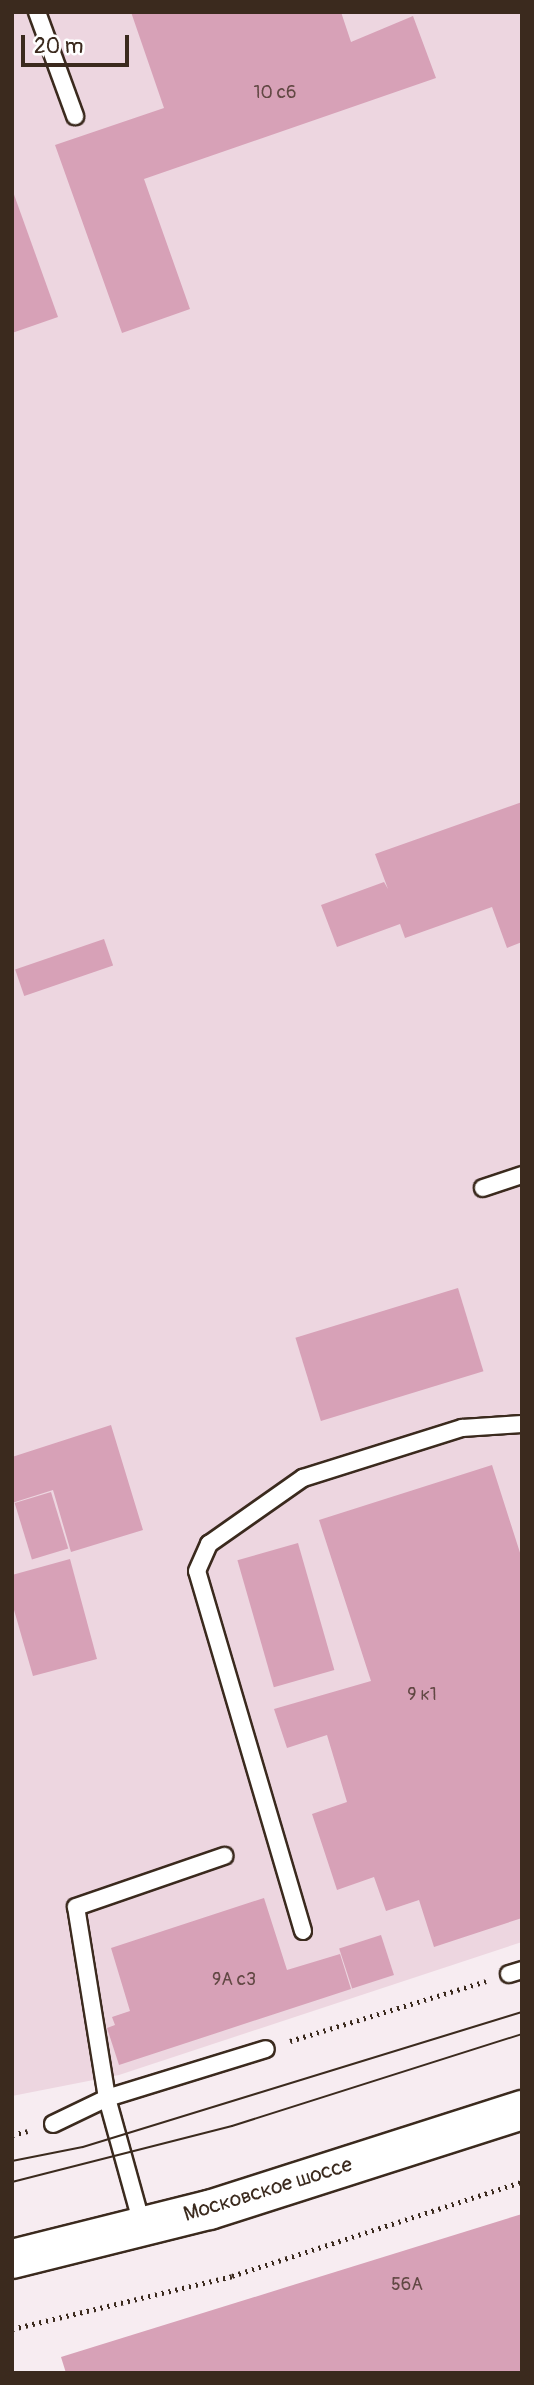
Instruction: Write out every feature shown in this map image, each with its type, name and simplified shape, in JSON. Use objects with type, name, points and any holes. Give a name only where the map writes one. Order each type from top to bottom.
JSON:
[{"type":"main road","name":"Московское шоссе","points":[[12,2259],[143,2228],[522,2110]]},
{"type":"lane","points":[[37,12],[75,116]]},
{"type":"lane","points":[[483,1188],[522,1175]]},
{"type":"lane","points":[[303,1931],[197,1571],[209,1544],[303,1478],[462,1428],[522,1424]]},
{"type":"lane","points":[[143,2228],[107,2098],[76,1907],[224,1856]]},
{"type":"lane","points":[[53,2124],[107,2098],[266,2049]]},
{"type":"path","points":[[266,2049],[515,1972]]},
{"type":"path","points":[[12,2329],[232,2276],[522,2182]]},
{"type":"shaded area","points":[[12,12],[522,12],[522,1942],[119,2075],[12,2096]]},
{"type":"building","points":[[131,12],[341,12],[351,42],[413,16],[436,78],[144,179],[190,309],[122,333],[55,145],[164,108]]},
{"type":"building","points":[[12,189],[58,317],[12,333]]},
{"type":"building","points":[[522,802],[522,942],[507,948],[492,907],[405,938],[400,924],[337,947],[321,905],[384,882],[388,889],[375,854]]},
{"type":"building","points":[[104,939],[113,965],[24,996],[15,970]]},
{"type":"building","points":[[458,1288],[483,1371],[321,1421],[295,1338]]},
{"type":"building","points":[[111,1425],[143,1530],[71,1552],[53,1490],[12,1503],[12,1457]]},
{"type":"building","points":[[492,1465],[522,1559],[522,1918],[434,1947],[419,1900],[386,1911],[374,1877],[337,1890],[312,1814],[347,1802],[327,1735],[287,1748],[274,1709],[371,1681],[319,1520]]},
{"type":"building","points":[[51,1492],[68,1548],[32,1560],[15,1503]]},
{"type":"building","points":[[298,1543],[334,1670],[274,1687],[237,1560]]},
{"type":"building","points":[[70,1559],[97,1659],[33,1676],[12,1603],[12,1575]]},
{"type":"building","points":[[264,1898],[287,1970],[340,1954],[351,1989],[119,2065],[107,2028],[115,2025],[112,2017],[130,2011],[111,1948]]},
{"type":"building","points":[[381,1935],[394,1975],[352,1989],[339,1949]]},
{"type":"building","points":[[522,2214],[522,2373],[66,2373],[61,2357]]},
{"type":"tram line","points":[[12,2161],[83,2147],[522,2012]]},
{"type":"tram line","points":[[12,2182],[232,2126],[522,2034]]}]
